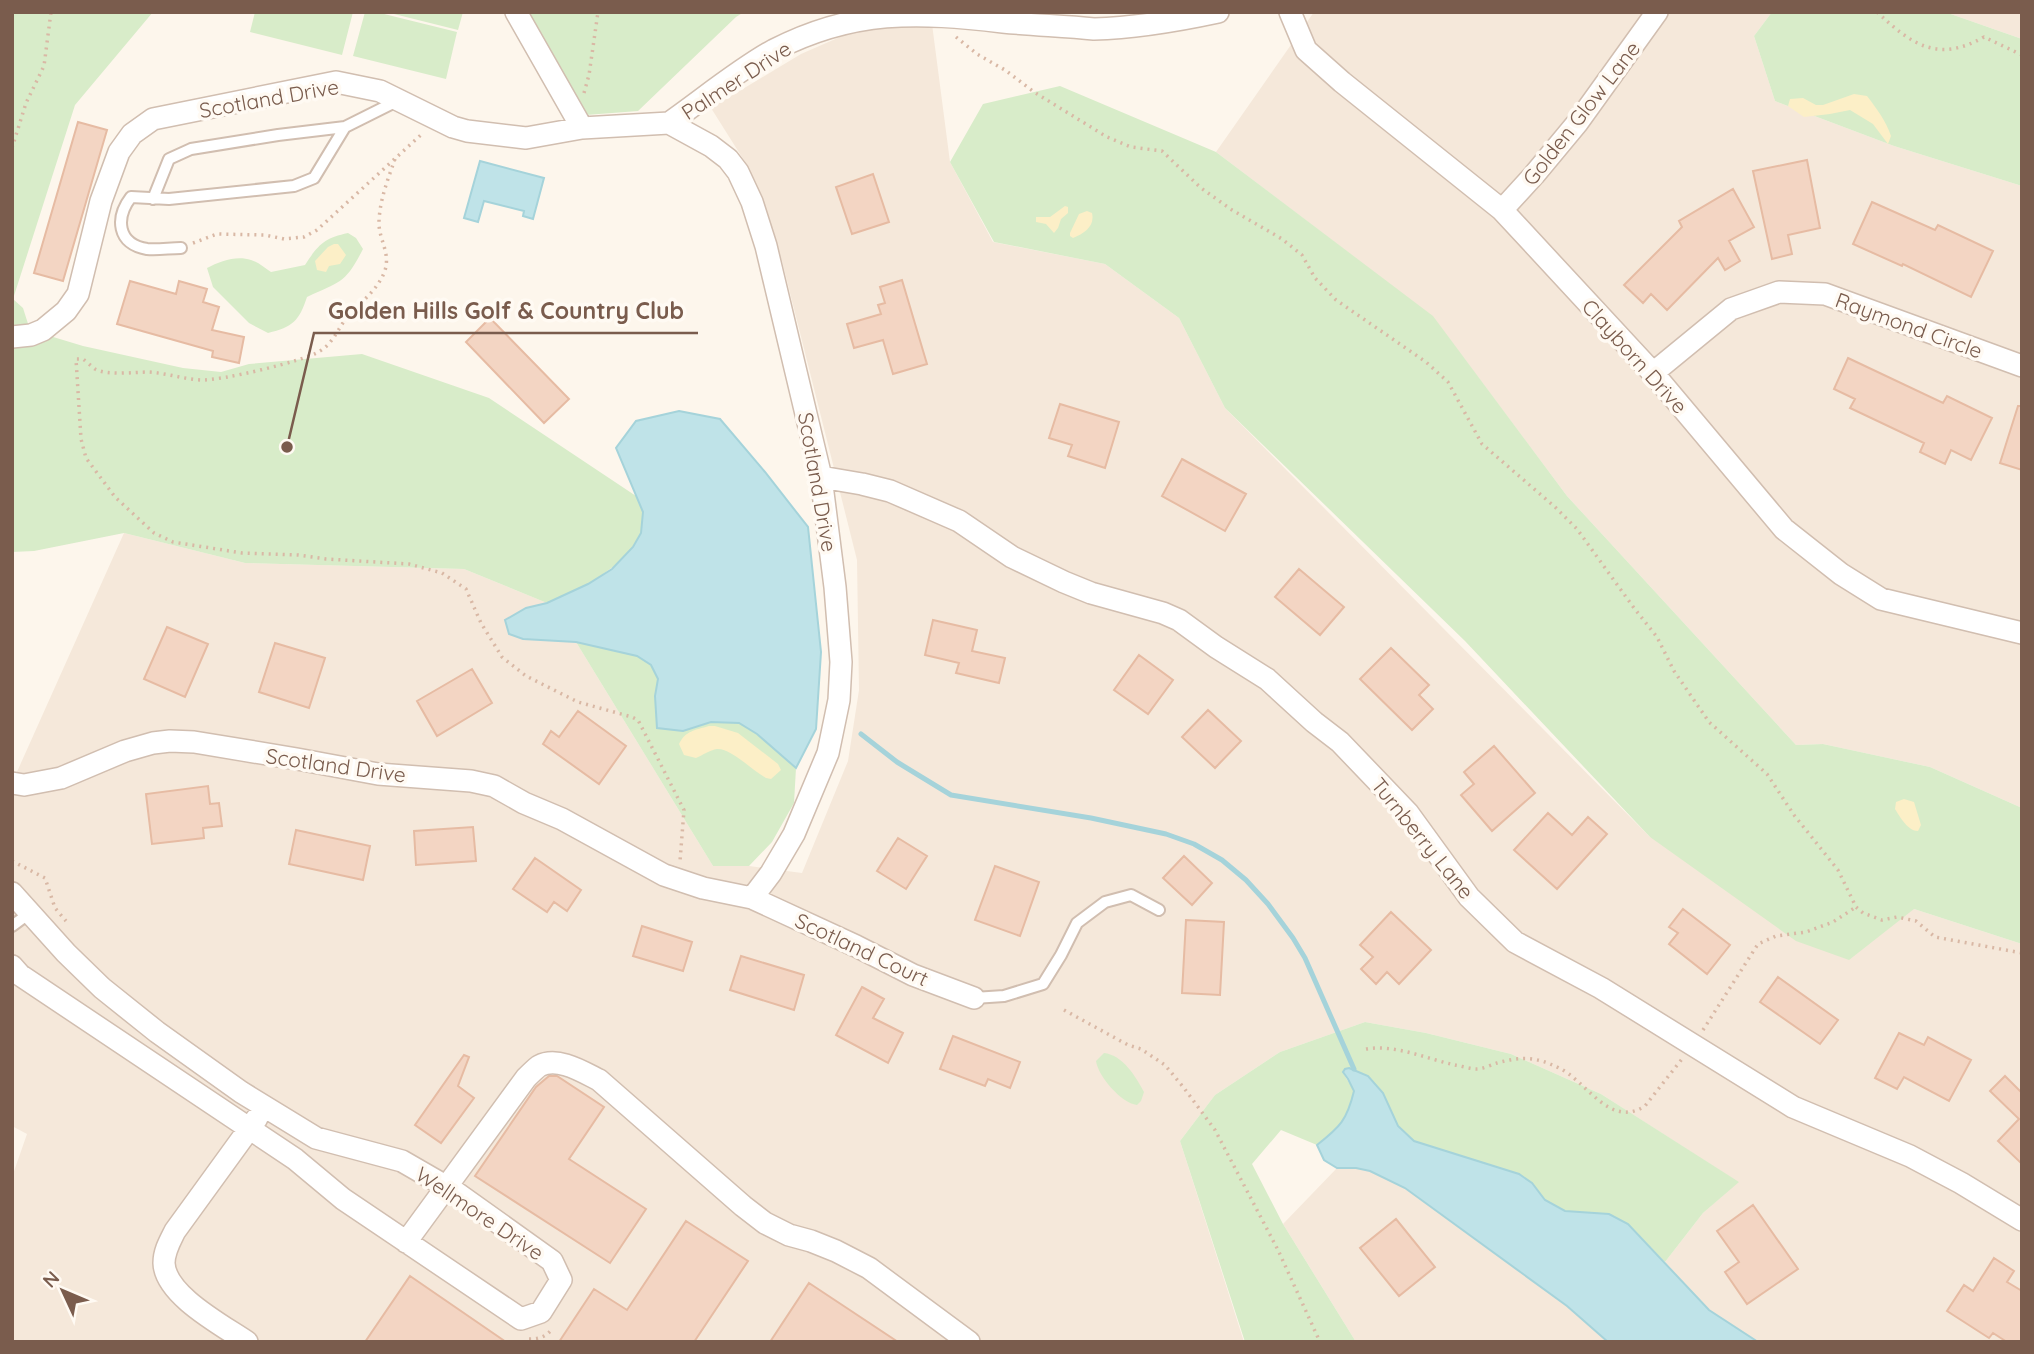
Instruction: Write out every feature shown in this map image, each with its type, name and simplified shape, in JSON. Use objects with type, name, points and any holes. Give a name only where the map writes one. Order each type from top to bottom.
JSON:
[{"type":"street","points":[[516,12],[579,124]]},
{"type":"street","name":"Palmer Drive","points":[[669,123],[772,51],[836,25],[875,17],[936,16],[1117,29],[1218,12]]},
{"type":"street","name":"Clayborn Drive","points":[[1290,12],[1306,50],[1502,210],[1653,373],[1784,529],[1841,574],[1881,598],[2022,633]]},
{"type":"street","name":"Golden Glow Lane","points":[[1502,210],[1578,122],[1657,12]]},
{"type":"street","name":"Scotland Drive","points":[[12,337],[31,335],[43,330],[66,311],[78,294],[102,201],[119,152],[132,134],[153,119],[336,82],[380,91],[453,127],[467,131],[526,138],[579,124],[669,123],[711,146],[728,159],[738,172],[752,202],[766,246],[821,477],[841,662],[836,721],[828,753],[794,834],[771,873],[751,898],[703,888],[664,875],[593,834],[524,803],[494,786],[471,781],[378,774],[298,759],[170,741],[125,751],[61,778],[24,785],[12,783]]},
{"type":"street","name":"Raymond Circle","points":[[1653,373],[1731,309],[1779,292],[1825,294],[2022,366]]},
{"type":"street","name":"Turnberry Lane","points":[[821,477],[890,491],[959,521],[1012,557],[1064,582],[1179,620],[1267,680],[1340,742],[1408,813],[1469,897],[1515,942],[1601,988],[1793,1107],[1910,1156],[2022,1220]]},
{"type":"street","name":"Wellmore Drive","points":[[12,893],[102,988],[157,1032],[265,1107],[316,1138],[402,1161],[447,1188],[552,1261],[561,1280],[541,1312],[522,1319],[343,1199],[295,1159],[20,975],[12,966]]},
{"type":"street","name":"Scotland Court","points":[[751,898],[913,975],[974,998]]},
{"type":"street","points":[[406,1242],[526,1078],[541,1066],[550,1063],[563,1065],[599,1080],[765,1223],[789,1235],[836,1251],[869,1268],[969,1342]]},
{"type":"street","points":[[247,1342],[176,1291],[167,1277],[164,1262],[166,1249],[175,1231],[265,1107]]},
{"type":"lane","points":[[153,199],[169,159],[191,149],[345,127],[399,100]]},
{"type":"lane","points":[[181,248],[143,248],[128,240],[121,230],[120,219],[131,197],[169,199],[294,186],[314,178],[345,127]]},
{"type":"lane","points":[[974,998],[1004,996],[1043,984],[1077,923],[1105,902],[1131,895],[1159,910]]},
{"type":"lane","points":[[12,926],[31,912]]},
{"type":"path","points":[[12,148],[26,103],[44,66],[51,12]]},
{"type":"path","points":[[579,124],[598,12]]},
{"type":"path","points":[[1877,12],[1923,47],[1948,50],[1970,45],[1984,37],[2022,55]]},
{"type":"path","points":[[936,16],[945,30],[976,54],[1107,137],[1130,147],[1162,151],[1202,188],[1232,210],[1282,239],[1302,255],[1315,278],[1336,300],[1426,362],[1448,382],[1482,444],[1577,529],[1657,637],[1674,671],[1709,722],[1767,774],[1794,815],[1838,870],[1856,907],[1863,913],[1882,920],[1897,917],[1916,921],[1935,937],[2022,953]]},
{"type":"path","points":[[181,248],[217,234],[265,235],[284,239],[304,237],[317,230],[438,119]]},
{"type":"path","points":[[395,159],[385,189],[379,224],[387,256],[385,272],[373,291],[348,316],[337,334],[320,351],[285,364],[203,380],[151,372],[120,373],[97,370],[83,359],[76,359],[80,431],[86,458],[115,497],[154,533],[173,542],[242,553],[409,564],[442,573],[466,589],[481,623],[502,657],[526,676],[578,702],[638,720],[684,810],[677,880]]},
{"type":"path","points":[[12,861],[45,878],[55,908],[68,923]]},
{"type":"path","points":[[1366,1049],[1374,1047],[1403,1052],[1477,1069],[1507,1060],[1531,1058],[1570,1074],[1597,1101],[1618,1111],[1637,1111],[1645,1106],[1693,1045],[1758,944],[1776,936],[1806,932],[1833,922],[1856,907]]},
{"type":"path","points":[[1064,1010],[1128,1045],[1141,1049],[1165,1065],[1184,1088],[1215,1130],[1278,1250],[1320,1342]]},
{"type":"shaded area","points":[[1314,12],[1772,12],[1754,36],[1775,101],[1894,146],[2022,186],[2022,808],[1930,767],[1823,744],[1796,745],[1567,496],[1433,317],[1216,152]]},
{"type":"shaded area","points":[[1945,12],[2022,12],[2022,39]]},
{"type":"shaded area","points":[[932,24],[950,162],[993,242],[1105,264],[1179,318],[1225,408],[1650,837],[1914,909],[2022,944],[2022,1342],[1758,1342],[1709,1310],[1665,1262],[1703,1213],[1738,1182],[1601,1094],[1511,1054],[1426,1033],[1365,1022],[1280,1052],[1215,1095],[1180,1141],[1244,1342],[12,1342],[12,1177],[27,1134],[12,1126],[12,783],[124,533],[245,563],[464,569],[547,603],[576,642],[713,866],[749,866],[802,873],[848,761],[859,690],[857,560],[782,261],[745,162],[711,108],[801,54],[856,30],[890,25]]},
{"type":"shaded area","points":[[1337,1168],[1370,1171],[1405,1188],[1567,1306],[1608,1342],[1356,1342],[1283,1224]]},
{"type":"green space","points":[[12,12],[153,12],[75,105],[13,299],[23,308],[30,330],[83,346],[183,368],[221,372],[249,364],[362,354],[489,398],[636,496],[643,511],[640,535],[626,555],[588,584],[637,656],[652,665],[658,679],[655,696],[683,731],[712,723],[735,722],[756,732],[796,768],[794,803],[772,842],[749,866],[713,866],[576,642],[547,603],[464,569],[245,563],[124,533],[34,551],[12,552]]},
{"type":"green space","points":[[255,12],[353,12],[342,55],[250,32]]},
{"type":"green space","points":[[365,12],[376,12],[457,32],[446,79],[353,56]]},
{"type":"green space","points":[[386,12],[463,12],[458,30]]},
{"type":"green space","points":[[527,12],[744,12],[638,111],[586,115]]},
{"type":"green space","points":[[1772,12],[1945,12],[2022,39],[2022,186],[1894,146],[1775,101],[1754,36]]},
{"type":"green space","points":[[1060,86],[1216,152],[1433,316],[1567,496],[1796,745],[1823,744],[1930,767],[2022,808],[2022,944],[1914,909],[1849,960],[1796,941],[1650,837],[1465,641],[1225,408],[1179,318],[1105,264],[994,242],[950,162],[983,104]]},
{"type":"green space","points":[[348,233],[356,238],[363,249],[351,269],[335,284],[307,297],[298,317],[284,328],[268,333],[249,323],[213,287],[207,268],[217,263],[234,258],[246,259],[271,272],[305,265],[322,243]]},
{"type":"green space","points":[[1365,1022],[1426,1033],[1511,1054],[1601,1094],[1739,1182],[1703,1213],[1665,1262],[1628,1224],[1609,1214],[1565,1211],[1545,1200],[1532,1183],[1519,1174],[1414,1141],[1398,1126],[1383,1093],[1343,1073],[1354,1091],[1345,1116],[1337,1128],[1317,1145],[1281,1130],[1252,1164],[1283,1224],[1356,1342],[1245,1342],[1180,1141],[1215,1095],[1280,1052]]},
{"type":"green space","points":[[1104,1053],[1123,1062],[1137,1080],[1144,1092],[1137,1105],[1111,1088],[1101,1074],[1096,1061]]},
{"type":"sand","points":[[1854,94],[1867,96],[1878,110],[1891,136],[1888,144],[1873,124],[1850,110],[1804,117],[1788,106],[1790,99],[1803,98],[1816,105],[1823,105]]},
{"type":"sand","points":[[1065,206],[1068,207],[1068,213],[1061,219],[1054,233],[1046,224],[1036,222],[1036,217],[1050,217]]},
{"type":"sand","points":[[1087,211],[1092,213],[1090,225],[1073,238],[1070,233],[1079,214]]},
{"type":"sand","points":[[334,244],[338,244],[346,255],[340,264],[329,266],[326,272],[317,270],[315,261]]},
{"type":"sand","points":[[709,726],[738,733],[778,764],[781,770],[771,779],[766,778],[735,756],[717,749],[696,758],[684,755],[679,744],[684,736]]},
{"type":"sand","points":[[1904,799],[1914,802],[1921,825],[1918,831],[1908,826],[1895,809],[1896,802]]},
{"type":"water","points":[[480,161],[544,178],[533,219],[523,216],[524,211],[484,201],[478,222],[464,218]]},
{"type":"water","points":[[679,411],[720,419],[808,527],[821,652],[816,729],[796,768],[757,734],[739,723],[711,722],[683,731],[657,728],[655,696],[658,679],[651,665],[637,656],[576,642],[523,639],[509,634],[505,620],[526,608],[547,603],[588,584],[612,569],[633,547],[641,533],[643,512],[616,448],[636,421]]},
{"type":"water","points":[[1349,1068],[1368,1076],[1383,1093],[1398,1126],[1414,1141],[1519,1174],[1532,1183],[1545,1200],[1565,1211],[1609,1214],[1628,1224],[1709,1310],[1758,1342],[1608,1342],[1567,1306],[1405,1188],[1370,1171],[1337,1168],[1324,1160],[1317,1145],[1341,1122],[1354,1091],[1343,1072]]},
{"type":"building","points":[[78,122],[107,130],[63,281],[34,273]]},
{"type":"building","points":[[1807,160],[1820,228],[1788,235],[1792,254],[1772,259],[1753,171]]},
{"type":"building","points":[[873,174],[889,222],[852,234],[836,187]]},
{"type":"building","points":[[1733,189],[1754,227],[1729,241],[1740,261],[1725,270],[1718,258],[1667,310],[1651,294],[1643,303],[1624,285],[1682,227],[1679,221]]},
{"type":"building","points":[[1872,202],[1935,230],[1938,225],[1993,251],[1971,297],[1903,264],[1902,266],[1853,244]]},
{"type":"building","points":[[902,280],[927,364],[893,374],[883,340],[854,348],[847,324],[881,314],[878,305],[885,303],[880,287]]},
{"type":"building","points":[[130,281],[176,294],[179,281],[207,289],[203,302],[219,307],[212,330],[244,337],[239,363],[212,357],[213,351],[117,324]]},
{"type":"building","points":[[490,318],[569,399],[544,423],[466,342]]},
{"type":"building","points":[[1848,358],[1943,403],[1947,396],[1992,418],[1971,460],[1951,450],[1945,464],[1920,452],[1924,443],[1850,408],[1855,399],[1834,389]]},
{"type":"building","points":[[1060,404],[1119,422],[1105,468],[1068,456],[1072,445],[1049,438]]},
{"type":"building","points":[[2018,406],[2022,406],[2022,470],[2000,463]]},
{"type":"building","points":[[1182,459],[1246,494],[1225,531],[1162,496]]},
{"type":"building","points":[[1299,569],[1344,607],[1320,635],[1275,597]]},
{"type":"building","points":[[933,620],[977,630],[972,651],[1005,658],[999,683],[956,673],[959,663],[925,655]]},
{"type":"building","points":[[167,627],[208,644],[185,697],[144,679]]},
{"type":"building","points":[[275,643],[325,658],[309,708],[259,692]]},
{"type":"building","points":[[1391,648],[1429,685],[1419,695],[1433,709],[1412,730],[1360,679]]},
{"type":"building","points":[[1139,655],[1173,680],[1148,714],[1114,690]]},
{"type":"building","points":[[472,669],[492,703],[437,736],[417,701]]},
{"type":"building","points":[[1208,710],[1241,741],[1215,768],[1182,737]]},
{"type":"building","points":[[578,711],[626,746],[599,784],[543,744],[551,731],[559,737]]},
{"type":"building","points":[[1494,746],[1535,793],[1492,831],[1461,795],[1474,784],[1464,772]]},
{"type":"building","points":[[208,786],[210,804],[219,803],[222,826],[203,828],[204,838],[152,844],[146,794]]},
{"type":"building","points":[[1548,813],[1572,835],[1588,817],[1607,834],[1557,889],[1514,850]]},
{"type":"building","points":[[473,827],[476,861],[416,865],[414,831]]},
{"type":"building","points":[[296,830],[370,846],[363,880],[289,864]]},
{"type":"building","points":[[898,838],[927,856],[906,889],[877,871]]},
{"type":"building","points":[[1184,856],[1212,883],[1192,905],[1163,878]]},
{"type":"building","points":[[535,858],[581,890],[567,911],[554,902],[547,912],[513,889]]},
{"type":"building","points":[[995,866],[1039,882],[1020,936],[975,920]]},
{"type":"building","points":[[1683,909],[1730,945],[1707,974],[1669,944],[1678,933],[1669,927]]},
{"type":"building","points":[[1391,912],[1431,950],[1399,984],[1387,972],[1376,984],[1361,969],[1373,957],[1360,945]]},
{"type":"building","points":[[1186,920],[1224,922],[1220,995],[1182,993]]},
{"type":"building","points":[[642,926],[692,942],[683,971],[633,956]]},
{"type":"building","points":[[741,956],[804,975],[794,1010],[730,990]]},
{"type":"building","points":[[1778,977],[1838,1020],[1820,1044],[1760,1002]]},
{"type":"building","points":[[862,987],[884,999],[873,1018],[903,1033],[888,1063],[836,1035]]},
{"type":"building","points":[[1899,1033],[1924,1045],[1928,1037],[1971,1060],[1949,1101],[1904,1077],[1897,1089],[1875,1078]]},
{"type":"building","points":[[953,1036],[1020,1062],[1010,1088],[988,1079],[985,1086],[940,1069]]},
{"type":"building","points":[[464,1055],[469,1057],[458,1086],[474,1098],[441,1143],[415,1125]]},
{"type":"building","points":[[549,1076],[557,1076],[604,1107],[569,1159],[646,1209],[610,1263],[475,1176],[536,1087]]},
{"type":"building","points":[[2005,1076],[2022,1093],[2022,1164],[1998,1141],[2019,1119],[1990,1091]]},
{"type":"building","points":[[1753,1205],[1798,1269],[1747,1304],[1725,1272],[1739,1262],[1717,1231]]},
{"type":"building","points":[[1396,1219],[1435,1267],[1399,1296],[1360,1248]]},
{"type":"building","points":[[686,1221],[748,1261],[694,1342],[559,1342],[594,1289],[627,1310]]},
{"type":"building","points":[[1994,1258],[2014,1271],[2007,1282],[2022,1291],[2022,1342],[2007,1342],[1993,1333],[1989,1338],[1947,1311],[1964,1285],[1973,1291]]},
{"type":"building","points":[[410,1276],[506,1342],[365,1342]]},
{"type":"building","points":[[809,1283],[898,1342],[770,1342]]},
{"type":"waterway","points":[[861,734],[897,762],[951,795],[1091,818],[1166,834],[1194,844],[1222,860],[1246,880],[1268,904],[1293,938],[1305,958],[1354,1069]]},
{"type":"place","name":"Golden Hills Golf & Country Club","points":[[287,447]]}]
